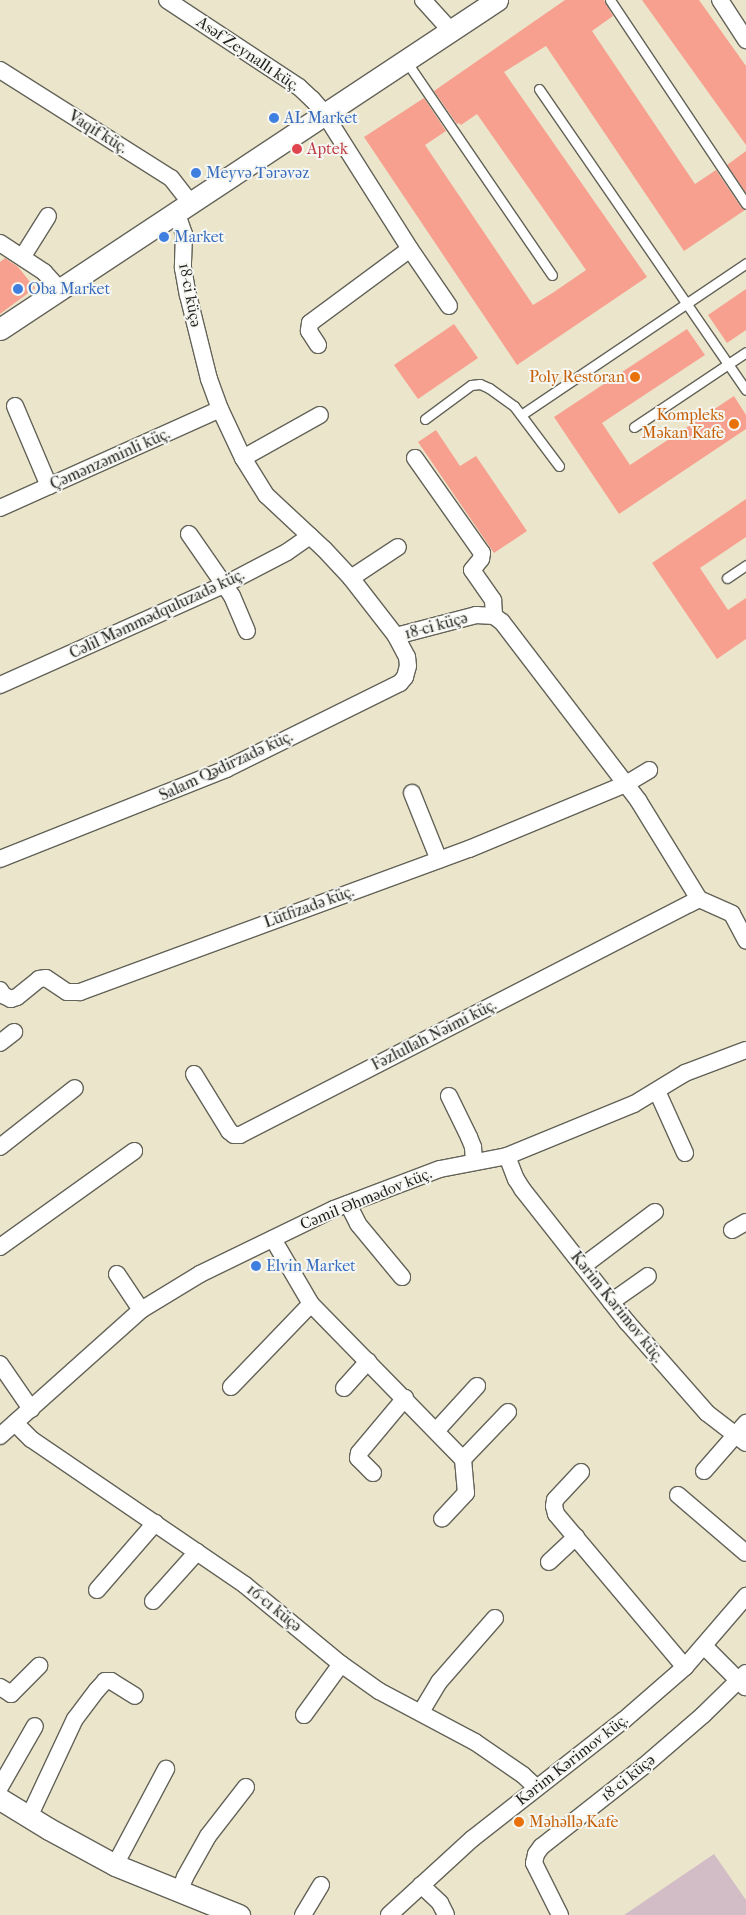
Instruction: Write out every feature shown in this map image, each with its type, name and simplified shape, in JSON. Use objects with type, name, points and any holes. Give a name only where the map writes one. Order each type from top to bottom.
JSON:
[{"type":"street","name":"Asəf Zeynallı küç.","points":[[167,0],[300,87],[324,113],[410,249],[449,306]]},
{"type":"street","points":[[423,0],[451,31]]},
{"type":"street","points":[[0,329],[183,206],[497,0]]},
{"type":"street","points":[[720,0],[745,37]]},
{"type":"street","name":"Vaqif küç.","points":[[0,70],[171,178],[183,206]]},
{"type":"street","name":"18-ci küçə","points":[[183,206],[183,268],[209,379],[220,409],[243,458],[266,495],[351,578],[396,636],[476,615],[494,616]]},
{"type":"street","points":[[23,256],[48,216]]},
{"type":"street","points":[[0,243],[23,256],[44,272],[60,290]]},
{"type":"street","points":[[318,345],[309,331],[310,323],[316,316],[410,249]]},
{"type":"street","points":[[15,406],[49,486]]},
{"type":"street","name":"Çəmənzəminli küç.","points":[[0,508],[220,409]]},
{"type":"street","points":[[243,458],[320,415]]},
{"type":"street","points":[[416,458],[482,553],[481,559],[473,568],[473,573],[493,600],[494,616],[502,622],[626,784],[699,899],[742,919],[746,940]]},
{"type":"street","points":[[189,534],[224,585],[248,631]]},
{"type":"street","name":"Cəlil Məmmədquluzadə küç.","points":[[0,685],[224,585],[287,552],[310,536]]},
{"type":"street","points":[[351,578],[398,547]]},
{"type":"street","name":"Salam Qədirzadə küç.","points":[[0,859],[226,769],[400,683],[408,666],[407,658],[396,636]]},
{"type":"street","name":"Lütfizadə küç.","points":[[0,990],[11,999],[39,979],[46,978],[67,992],[80,992],[439,860],[626,784],[649,770]]},
{"type":"street","points":[[412,793],[439,860]]},
{"type":"street","name":"Fəzlullah Nəimi küç.","points":[[194,1074],[229,1131],[234,1135],[240,1135],[699,899]]},
{"type":"street","points":[[0,1043],[14,1032]]},
{"type":"street","name":"Cəmil Əhmədov küç.","points":[[0,1436],[141,1310],[187,1281],[348,1204],[440,1169],[507,1156],[634,1104],[692,1070],[746,1050]]},
{"type":"street","points":[[0,1147],[75,1088]]},
{"type":"street","points":[[657,1091],[685,1153]]},
{"type":"street","points":[[449,1096],[473,1147],[474,1162]]},
{"type":"street","points":[[0,1247],[134,1151]]},
{"type":"street","name":"Kərim Kərimov küç.","points":[[507,1156],[516,1179],[523,1190],[611,1302],[696,1402],[743,1434]]},
{"type":"street","points":[[348,1204],[358,1224],[402,1277]]},
{"type":"street","points":[[584,1266],[655,1212]]},
{"type":"street","points":[[273,1239],[311,1304],[463,1459],[466,1494],[442,1519]]},
{"type":"street","points":[[117,1274],[141,1310]]},
{"type":"street","points":[[611,1302],[648,1276]]},
{"type":"street","points":[[231,1388],[311,1304]]},
{"type":"street","points":[[344,1388],[368,1361]]},
{"type":"street","points":[[0,1364],[31,1409]]},
{"type":"street","points":[[436,1431],[477,1386]]},
{"type":"street","points":[[373,1473],[358,1458],[359,1453],[405,1398]]},
{"type":"street","points":[[463,1459],[508,1412]]},
{"type":"street","name":"16-cı küçə","points":[[15,1423],[31,1439],[270,1604],[341,1664],[391,1698],[421,1712],[475,1742],[522,1775],[536,1788]]},
{"type":"street","points":[[704,1471],[743,1434]]},
{"type":"street","points":[[581,1472],[555,1500],[556,1514],[685,1667]]},
{"type":"street","points":[[678,1495],[746,1553]]},
{"type":"street","points":[[97,1590],[155,1523]]},
{"type":"street","points":[[549,1562],[576,1537]]},
{"type":"street","points":[[153,1601],[197,1552]]},
{"type":"street","name":"Kərim Kərimov küç.","points":[[389,1915],[472,1839],[624,1720],[685,1667],[705,1647],[746,1596]]},
{"type":"street","points":[[421,1712],[439,1682],[495,1618]]},
{"type":"street","points":[[705,1647],[744,1681]]},
{"type":"street","points":[[304,1715],[341,1664]]},
{"type":"street","points":[[0,1687],[12,1694],[39,1666]]},
{"type":"street","points":[[29,1817],[75,1719],[97,1690],[105,1681],[111,1681],[135,1696]]},
{"type":"street","name":"18-ci küçə","points":[[560,1915],[534,1863],[541,1847],[644,1766],[744,1681]]},
{"type":"street","points":[[0,1787],[35,1726]]},
{"type":"street","points":[[115,1865],[166,1769]]},
{"type":"street","points":[[179,1892],[185,1877],[208,1836],[246,1787]]},
{"type":"street","points":[[0,1799],[115,1865],[239,1915]]},
{"type":"street","points":[[303,1915],[321,1885]]},
{"type":"street","points":[[421,1885],[440,1903],[446,1915]]},
{"type":"lane","points":[[610,0],[746,204]]},
{"type":"lane","points":[[406,61],[552,275]]},
{"type":"lane","points":[[539,89],[746,390]]},
{"type":"lane","points":[[521,415],[746,263]]},
{"type":"lane","points":[[634,427],[746,352]]},
{"type":"lane","points":[[424,419],[471,385],[480,384],[489,388],[514,406],[559,466]]},
{"type":"lane","points":[[728,578],[746,565]]},
{"type":"shaded area","points":[[714,1854],[746,1900],[746,1915],[624,1915]]},
{"type":"building","points":[[565,0],[604,0],[613,16],[592,31],[695,184],[716,170],[745,210],[684,251],[546,46],[504,72],[647,277],[517,365],[364,137],[424,98],[446,131],[425,145],[533,305],[554,292],[586,270],[477,114],[461,125],[457,124],[434,91]]},
{"type":"building","points":[[642,0],[699,0],[746,66],[746,145]]},
{"type":"building","points":[[746,151],[746,193],[727,165]]},
{"type":"building","points":[[5,258],[18,267],[35,288],[0,314],[0,262]]},
{"type":"building","points":[[746,289],[746,330],[727,343],[708,315]]},
{"type":"building","points":[[454,324],[478,358],[418,399],[394,365]]},
{"type":"building","points":[[687,329],[705,355],[602,423],[630,465],[734,396],[746,415],[746,429],[619,514],[554,417]]},
{"type":"building","points":[[436,430],[460,466],[476,456],[527,531],[494,553],[418,442]]},
{"type":"building","points":[[746,499],[746,537],[700,568],[728,610],[746,598],[746,639],[717,659],[652,563]]},
{"type":"place","name":"AL Market","points":[[274,118]]},
{"type":"place","name":"Aptek","points":[[297,149]]},
{"type":"place","name":"Meyvə Tərəvəz","points":[[196,173]]},
{"type":"place","name":"Market","points":[[164,237]]},
{"type":"place","name":"Oba Market","points":[[18,289]]},
{"type":"place","name":"Poly Restoran","points":[[635,377]]},
{"type":"place","name":"Kompleks Məkan Kafe","points":[[734,424]]},
{"type":"place","name":"Elvin Market","points":[[256,1266]]},
{"type":"place","name":"Məhəllə Kafe","points":[[519,1822]]}]
